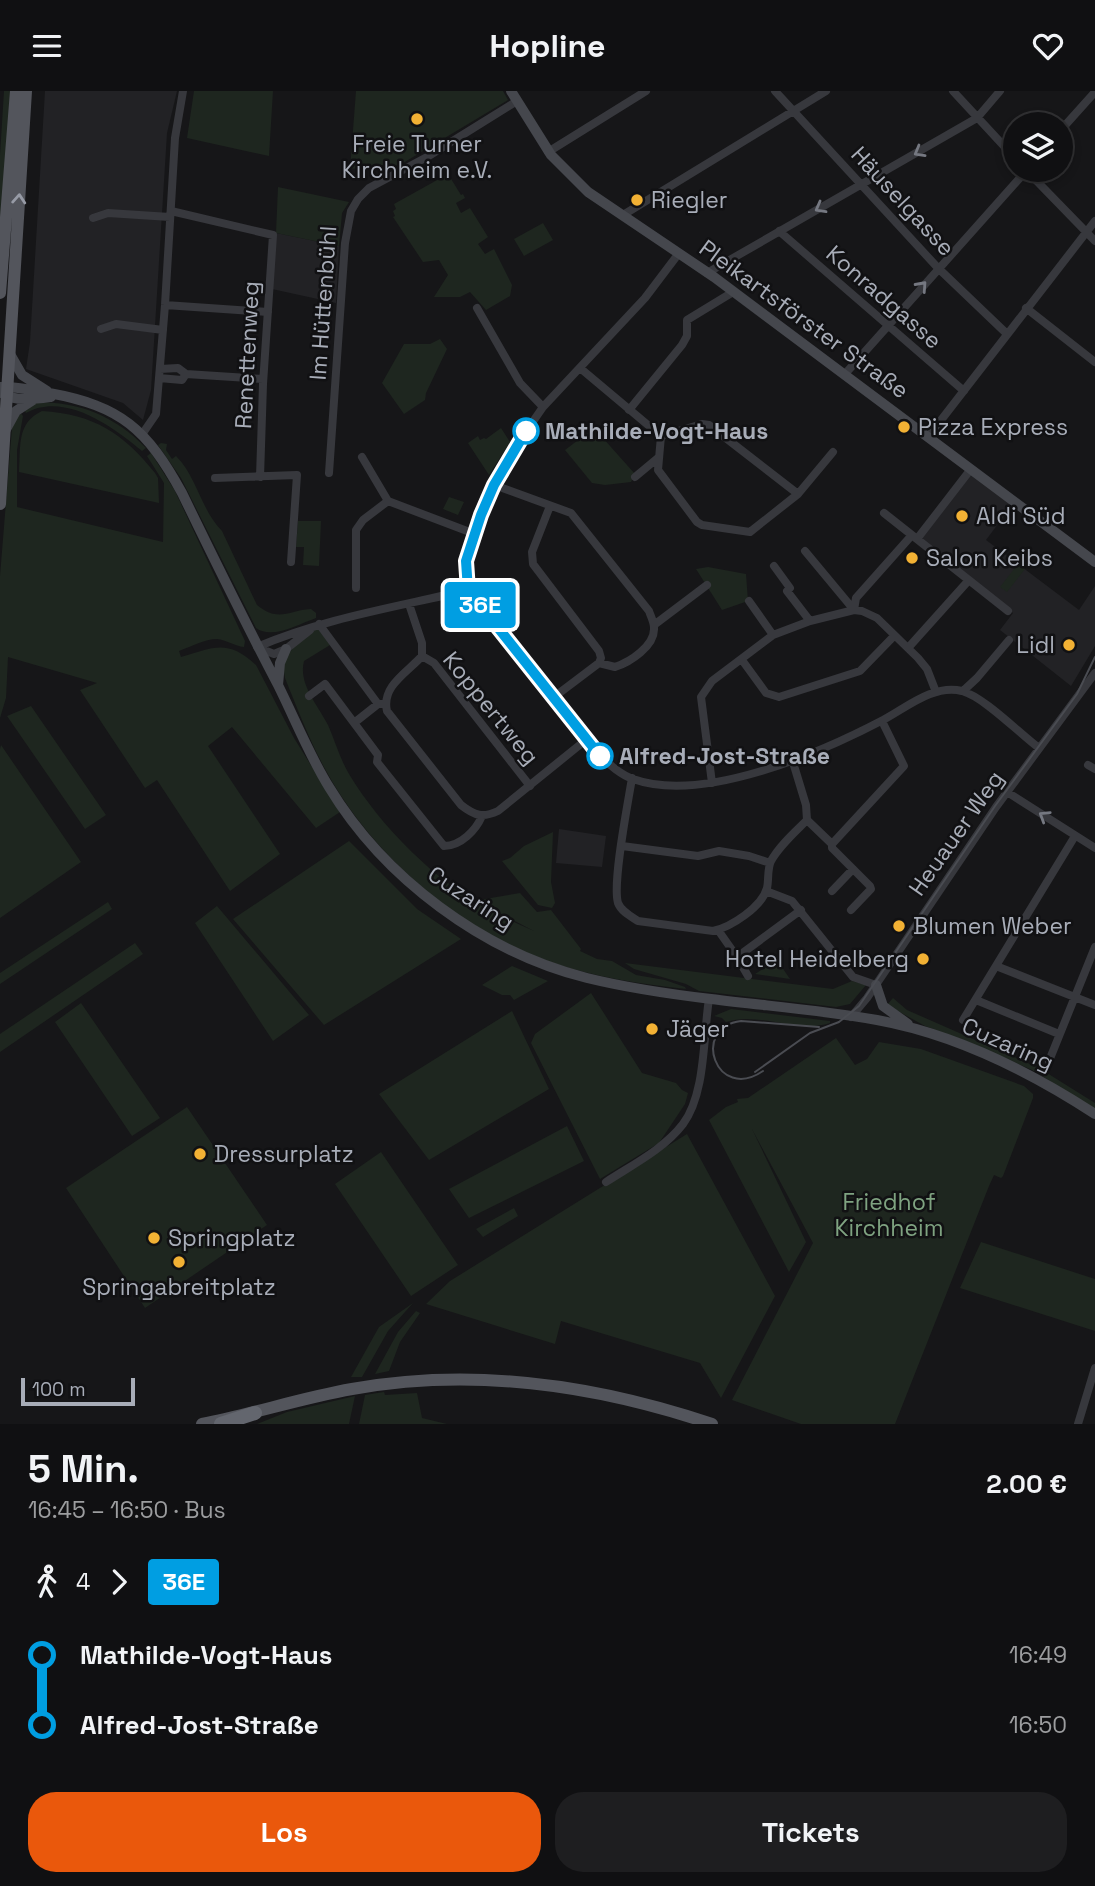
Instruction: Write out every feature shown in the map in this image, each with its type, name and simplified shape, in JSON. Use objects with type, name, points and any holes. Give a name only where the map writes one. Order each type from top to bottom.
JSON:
[{"type":"highway","points":[[221,1424],[255,1412]]},
{"type":"main road","points":[[0,293],[16,91]]},
{"type":"main road","points":[[0,504],[4,390],[10,352],[26,91]]},
{"type":"main road","name":"Pleikartsförster Straße","points":[[514,96],[548,152],[566,173],[588,192],[707,273],[1095,562]]},
{"type":"main road","points":[[10,352],[22,375],[49,393]]},
{"type":"main road","name":"Cuzaring","points":[[4,390],[63,395],[112,412],[142,433],[156,449],[182,493],[327,785],[389,864],[434,903],[496,942],[584,977],[639,989],[877,1020],[916,1029],[1008,1064],[1056,1089],[1095,1114]]},
{"type":"main road","name":"Cuzaring","points":[[4,390],[33,400],[63,395]]},
{"type":"main road","points":[[4,434],[16,411],[33,400]]},
{"type":"main road","points":[[278,685],[280,663],[286,649]]},
{"type":"main road","points":[[876,985],[883,1006],[916,1029]]},
{"type":"main road","points":[[202,1424],[352,1389],[455,1380],[562,1386],[621,1397],[712,1424]]},
{"type":"main road","points":[[243,1424],[318,1396]]},
{"type":"street","points":[[142,433],[156,415],[175,138],[183,91]]},
{"type":"street","points":[[548,152],[646,91]]},
{"type":"street","name":"Häuselgasse","points":[[775,91],[938,268],[1006,333]]},
{"type":"street","points":[[623,215],[826,91]]},
{"type":"street","points":[[953,91],[1003,146]]},
{"type":"street","points":[[707,273],[976,118],[1000,91]]},
{"type":"street","points":[[1073,117],[1095,92]]},
{"type":"street","name":"Im Hüttenbühl","points":[[329,473],[345,243],[351,211],[369,188],[427,157],[514,96]]},
{"type":"street","points":[[845,374],[1015,182]]},
{"type":"street","points":[[1037,182],[1095,241]]},
{"type":"street","points":[[93,218],[108,213],[171,214]]},
{"type":"street","name":"Renettenweg","points":[[171,214],[273,235],[263,379],[260,477]]},
{"type":"street","points":[[928,437],[1095,221]]},
{"type":"street","name":"Konradgasse","points":[[779,231],[964,391]]},
{"type":"street","points":[[679,253],[650,293],[543,407],[516,446],[494,485],[475,534],[466,561],[468,590],[587,739],[608,763],[632,778],[692,786],[712,783],[792,759],[882,721],[936,692],[950,690],[962,691],[979,699],[1039,748]]},
{"type":"street","points":[[629,410],[682,345],[687,335],[687,320],[733,292]]},
{"type":"street","points":[[165,305],[268,311]]},
{"type":"street","points":[[477,308],[520,383],[543,407]]},
{"type":"street","points":[[1026,308],[1095,362]]},
{"type":"street","points":[[101,329],[116,324],[163,330]]},
{"type":"street","points":[[160,369],[178,368],[186,374],[263,379]]},
{"type":"street","points":[[580,368],[662,436]]},
{"type":"street","points":[[159,378],[182,380],[186,374]]},
{"type":"street","points":[[662,436],[702,424],[709,425],[797,494]]},
{"type":"street","points":[[662,436],[658,470],[697,522],[750,532],[797,494],[833,452]]},
{"type":"street","points":[[362,457],[388,501],[475,534]]},
{"type":"street","points":[[635,477],[659,457]]},
{"type":"street","points":[[854,610],[856,598],[914,537],[971,469]]},
{"type":"street","points":[[215,478],[297,475],[291,562]]},
{"type":"street","points":[[494,485],[571,513],[649,611],[654,625],[649,644],[631,659],[615,667],[599,663]]},
{"type":"street","points":[[356,588],[356,530],[363,520],[388,501]]},
{"type":"street","points":[[550,506],[533,552],[533,564],[599,651],[601,658],[599,663],[554,697]]},
{"type":"street","points":[[884,513],[1008,611]]},
{"type":"street","points":[[805,551],[854,610]]},
{"type":"street","points":[[774,566],[790,589],[787,591],[810,621]]},
{"type":"street","points":[[908,647],[969,580]]},
{"type":"street","points":[[654,625],[707,585]]},
{"type":"street","points":[[257,647],[293,632],[358,613],[468,590]]},
{"type":"street","points":[[749,601],[773,635]]},
{"type":"street","points":[[354,723],[382,704],[392,684],[422,656],[422,643],[409,604]]},
{"type":"street","points":[[712,783],[701,697],[712,681],[773,635],[810,621],[854,610],[862,611],[877,618],[908,647],[927,669],[936,692]]},
{"type":"street","points":[[257,647],[274,654],[286,649],[318,624]]},
{"type":"street","points":[[318,624],[461,806],[472,814],[482,816],[498,811],[587,739]]},
{"type":"street","points":[[742,660],[766,693],[779,697],[860,671],[894,636]]},
{"type":"street","points":[[962,691],[977,678],[1009,640]]},
{"type":"street","name":"Koppertweg","points":[[422,656],[434,663],[530,786]]},
{"type":"street","name":"Heuauer Weg","points":[[851,1017],[876,985],[1007,792],[1095,673]]},
{"type":"street","points":[[309,697],[325,684],[378,754],[377,762],[444,846],[454,846],[462,840],[478,827],[482,816]]},
{"type":"street","points":[[832,844],[904,766],[882,721]]},
{"type":"street","points":[[792,759],[806,805],[807,820],[870,886],[871,889],[851,910]]},
{"type":"street","points":[[632,778],[616,893],[619,906],[628,916],[638,921],[718,930],[724,928],[753,907],[766,891],[770,863],[807,820]]},
{"type":"street","points":[[1007,792],[1095,848]]},
{"type":"street","points":[[962,1020],[1075,836]]},
{"type":"street","points":[[622,846],[698,856],[719,851],[770,863]]},
{"type":"street","points":[[832,891],[853,869]]},
{"type":"street","points":[[766,891],[792,901],[853,977],[876,985]]},
{"type":"street","points":[[737,957],[801,910]]},
{"type":"street","points":[[718,930],[748,976]]},
{"type":"street","points":[[1049,1061],[1095,947]]},
{"type":"street","points":[[996,966],[1095,1005]]},
{"type":"street","points":[[606,1182],[664,1144],[690,1113],[698,1089],[709,999]]},
{"type":"street","points":[[976,1000],[1059,1034]]},
{"type":"street","points":[[1077,1424],[1095,1367]]},
{"type":"shaded area","points":[[45,91],[177,91],[167,133],[151,390],[143,420],[123,403],[26,369],[30,342]]},
{"type":"shaded area","points":[[276,233],[339,246],[336,303],[272,289]]},
{"type":"shaded area","points":[[972,474],[1013,504],[986,540],[1079,610],[1095,586],[1095,646],[1071,686],[1000,630],[1013,613],[921,540]]},
{"type":"shaded area","points":[[559,829],[606,836],[602,867],[556,863]]},
{"type":"green space","points":[[4,91],[12,91],[0,273],[0,155]]},
{"type":"green space","points":[[194,91],[273,91],[269,156],[187,138]]},
{"type":"green space","name":"Freie Turner Kirchheim e.V.","points":[[356,91],[503,91],[508,100],[398,166],[391,164],[350,169]]},
{"type":"green space","points":[[448,174],[465,198],[456,203],[461,213],[470,208],[488,237],[478,244],[485,254],[494,249],[512,285],[510,296],[486,310],[470,292],[460,297],[434,297],[448,275],[439,260],[423,262],[393,217],[393,211],[396,209],[394,204]]},
{"type":"green space","points":[[278,187],[349,202],[342,213],[339,246],[276,233]]},
{"type":"green space","points":[[543,223],[553,240],[524,256],[514,239]]},
{"type":"green space","points":[[440,339],[447,349],[425,400],[404,414],[382,383],[404,344],[430,344]]},
{"type":"green space","points":[[36,402],[67,405],[96,413],[122,427],[146,448],[142,451],[103,423],[72,409],[41,407],[26,413],[23,408]]},
{"type":"green space","points":[[19,411],[23,416],[17,450],[17,507],[163,542],[164,483],[147,456],[151,453],[175,491],[245,641],[244,647],[217,639],[208,640],[179,651],[181,657],[220,647],[237,651],[256,665],[294,738],[340,812],[316,828],[232,727],[208,746],[280,854],[230,891],[157,780],[145,788],[80,690],[97,683],[8,657],[6,698],[0,718],[0,576],[12,428]]},
{"type":"green space","points":[[42,411],[77,416],[92,422],[132,447],[158,478],[159,503],[19,472],[20,445],[24,429],[34,416]]},
{"type":"green space","points":[[501,428],[510,442],[489,475],[468,443],[478,436],[480,440],[486,439]]},
{"type":"green space","points":[[594,428],[635,474],[631,482],[605,485],[592,483],[565,450]]},
{"type":"green space","points":[[167,444],[166,450],[172,459],[176,456],[189,474],[209,513],[222,531],[257,605],[278,614],[311,609],[316,613],[316,618],[278,632],[256,628],[181,478],[158,445]]},
{"type":"green space","points":[[449,497],[464,502],[458,515],[443,509]]},
{"type":"green space","points":[[298,521],[321,521],[319,566],[303,565],[304,547],[296,547]]},
{"type":"green space","points":[[1018,564],[1025,569],[1007,592],[1000,587]]},
{"type":"green space","points":[[708,567],[746,574],[748,601],[722,610],[696,569]]},
{"type":"green space","points":[[317,627],[330,645],[304,661],[306,686],[328,725],[349,774],[377,814],[411,851],[450,885],[491,911],[534,931],[479,900],[520,893],[537,912],[551,910],[580,951],[597,959],[612,961],[636,975],[665,980],[686,989],[583,972],[515,947],[449,908],[419,885],[392,859],[366,830],[324,767],[285,678],[284,669],[288,655]]},
{"type":"green space","points":[[31,706],[106,815],[85,829],[7,716]]},
{"type":"green space","points":[[1,745],[81,862],[0,918],[0,749]]},
{"type":"green space","points":[[553,832],[551,882],[555,903],[552,908],[538,905],[502,861],[524,846]]},
{"type":"green space","points":[[349,841],[417,909],[461,939],[324,1025],[233,919]]},
{"type":"green space","points":[[108,902],[112,909],[0,984],[0,973]]},
{"type":"green space","points":[[217,906],[309,1015],[273,1041],[195,923]]},
{"type":"green space","points":[[135,943],[143,954],[0,1052],[0,1034]]},
{"type":"green space","points":[[777,960],[790,979],[755,974]]},
{"type":"green space","points":[[625,963],[833,989],[852,981],[866,985],[850,1004],[836,1007],[699,991],[686,984],[634,969]]},
{"type":"green space","points":[[512,966],[548,981],[514,1000],[510,995],[502,995],[482,985]]},
{"type":"green space","points":[[591,993],[642,1073],[676,1083],[688,1093],[685,1104],[659,1143],[600,1179],[531,1043],[535,1034]]},
{"type":"green space","points":[[893,998],[907,1010],[1039,1068],[1095,1103],[1095,1109],[1032,1070],[925,1026],[887,1005]]},
{"type":"green space","points":[[81,1003],[160,1118],[132,1136],[55,1022]]},
{"type":"green space","points":[[731,1009],[830,1023],[804,1026],[752,1019],[726,1022],[714,1016]]},
{"type":"green space","points":[[512,1011],[549,1089],[429,1160],[379,1094]]},
{"type":"green space","name":"Friedhof Kirchheim","points":[[836,1038],[855,1065],[867,1059],[879,1042],[921,1049],[1024,1086],[1033,1094],[1003,1176],[1001,1178],[994,1175],[989,1186],[895,1424],[801,1424],[732,1400],[813,1243],[752,1129],[806,1242],[789,1272],[709,1120],[738,1102],[737,1099],[748,1098]]},
{"type":"green space","points":[[187,1107],[267,1225],[145,1308],[66,1188]]},
{"type":"green space","points":[[567,1126],[584,1161],[469,1218],[449,1189]]},
{"type":"green space","points":[[687,1134],[775,1296],[721,1398],[700,1363],[561,1321],[555,1344],[426,1304],[450,1281]]},
{"type":"green space","points":[[381,1152],[458,1265],[411,1296],[335,1184]]},
{"type":"green space","points":[[514,1208],[518,1216],[483,1237],[476,1229]]},
{"type":"green space","points":[[981,1242],[1095,1279],[1095,1331],[960,1288]]},
{"type":"green space","points":[[413,1303],[388,1331],[362,1377],[351,1377],[379,1327]]},
{"type":"green space","points":[[416,1311],[420,1313],[400,1342],[389,1371],[375,1374],[398,1332]]},
{"type":"green space","points":[[384,1392],[385,1395],[417,1393],[422,1418],[447,1424],[359,1424],[365,1395]]},
{"type":"green space","points":[[355,1396],[349,1424],[257,1424],[287,1412]]},
{"type":"tram line","points":[[755,1072],[810,1033],[839,1022],[859,1006],[995,806],[1077,694],[1095,657]]},
{"type":"tram line","points":[[763,1071],[746,1078],[733,1078],[722,1071],[715,1060],[713,1048],[716,1036],[725,1026],[741,1021],[819,1027]]},
{"type":"bus line","name":"36E","points":[[526,431],[494,485],[481,515],[466,561],[468,590],[600,756]]},
{"type":"place","name":"Freie Turner Kirchheim e.V.","points":[[417,119]]},
{"type":"place","name":"Riegler","points":[[637,200]]},
{"type":"place","name":"Pizza Express","points":[[904,427]]},
{"type":"place","name":"Mathilde-Vogt-Haus","points":[[526,431]]},
{"type":"place","name":"Aldi Süd","points":[[962,516]]},
{"type":"place","name":"Salon Keibs","points":[[912,558]]},
{"type":"place","name":"Lidl","points":[[1069,645]]},
{"type":"place","name":"Alfred-Jost-Straße","points":[[600,756]]},
{"type":"place","name":"Blumen Weber","points":[[899,926]]},
{"type":"place","name":"Hotel Heidelberg","points":[[923,959]]},
{"type":"place","name":"Jäger","points":[[652,1029]]},
{"type":"place","name":"Dressurplatz","points":[[200,1154]]},
{"type":"place","name":"Springplatz","points":[[154,1238]]},
{"type":"place","name":"Springabreitplatz","points":[[179,1262]]}]
